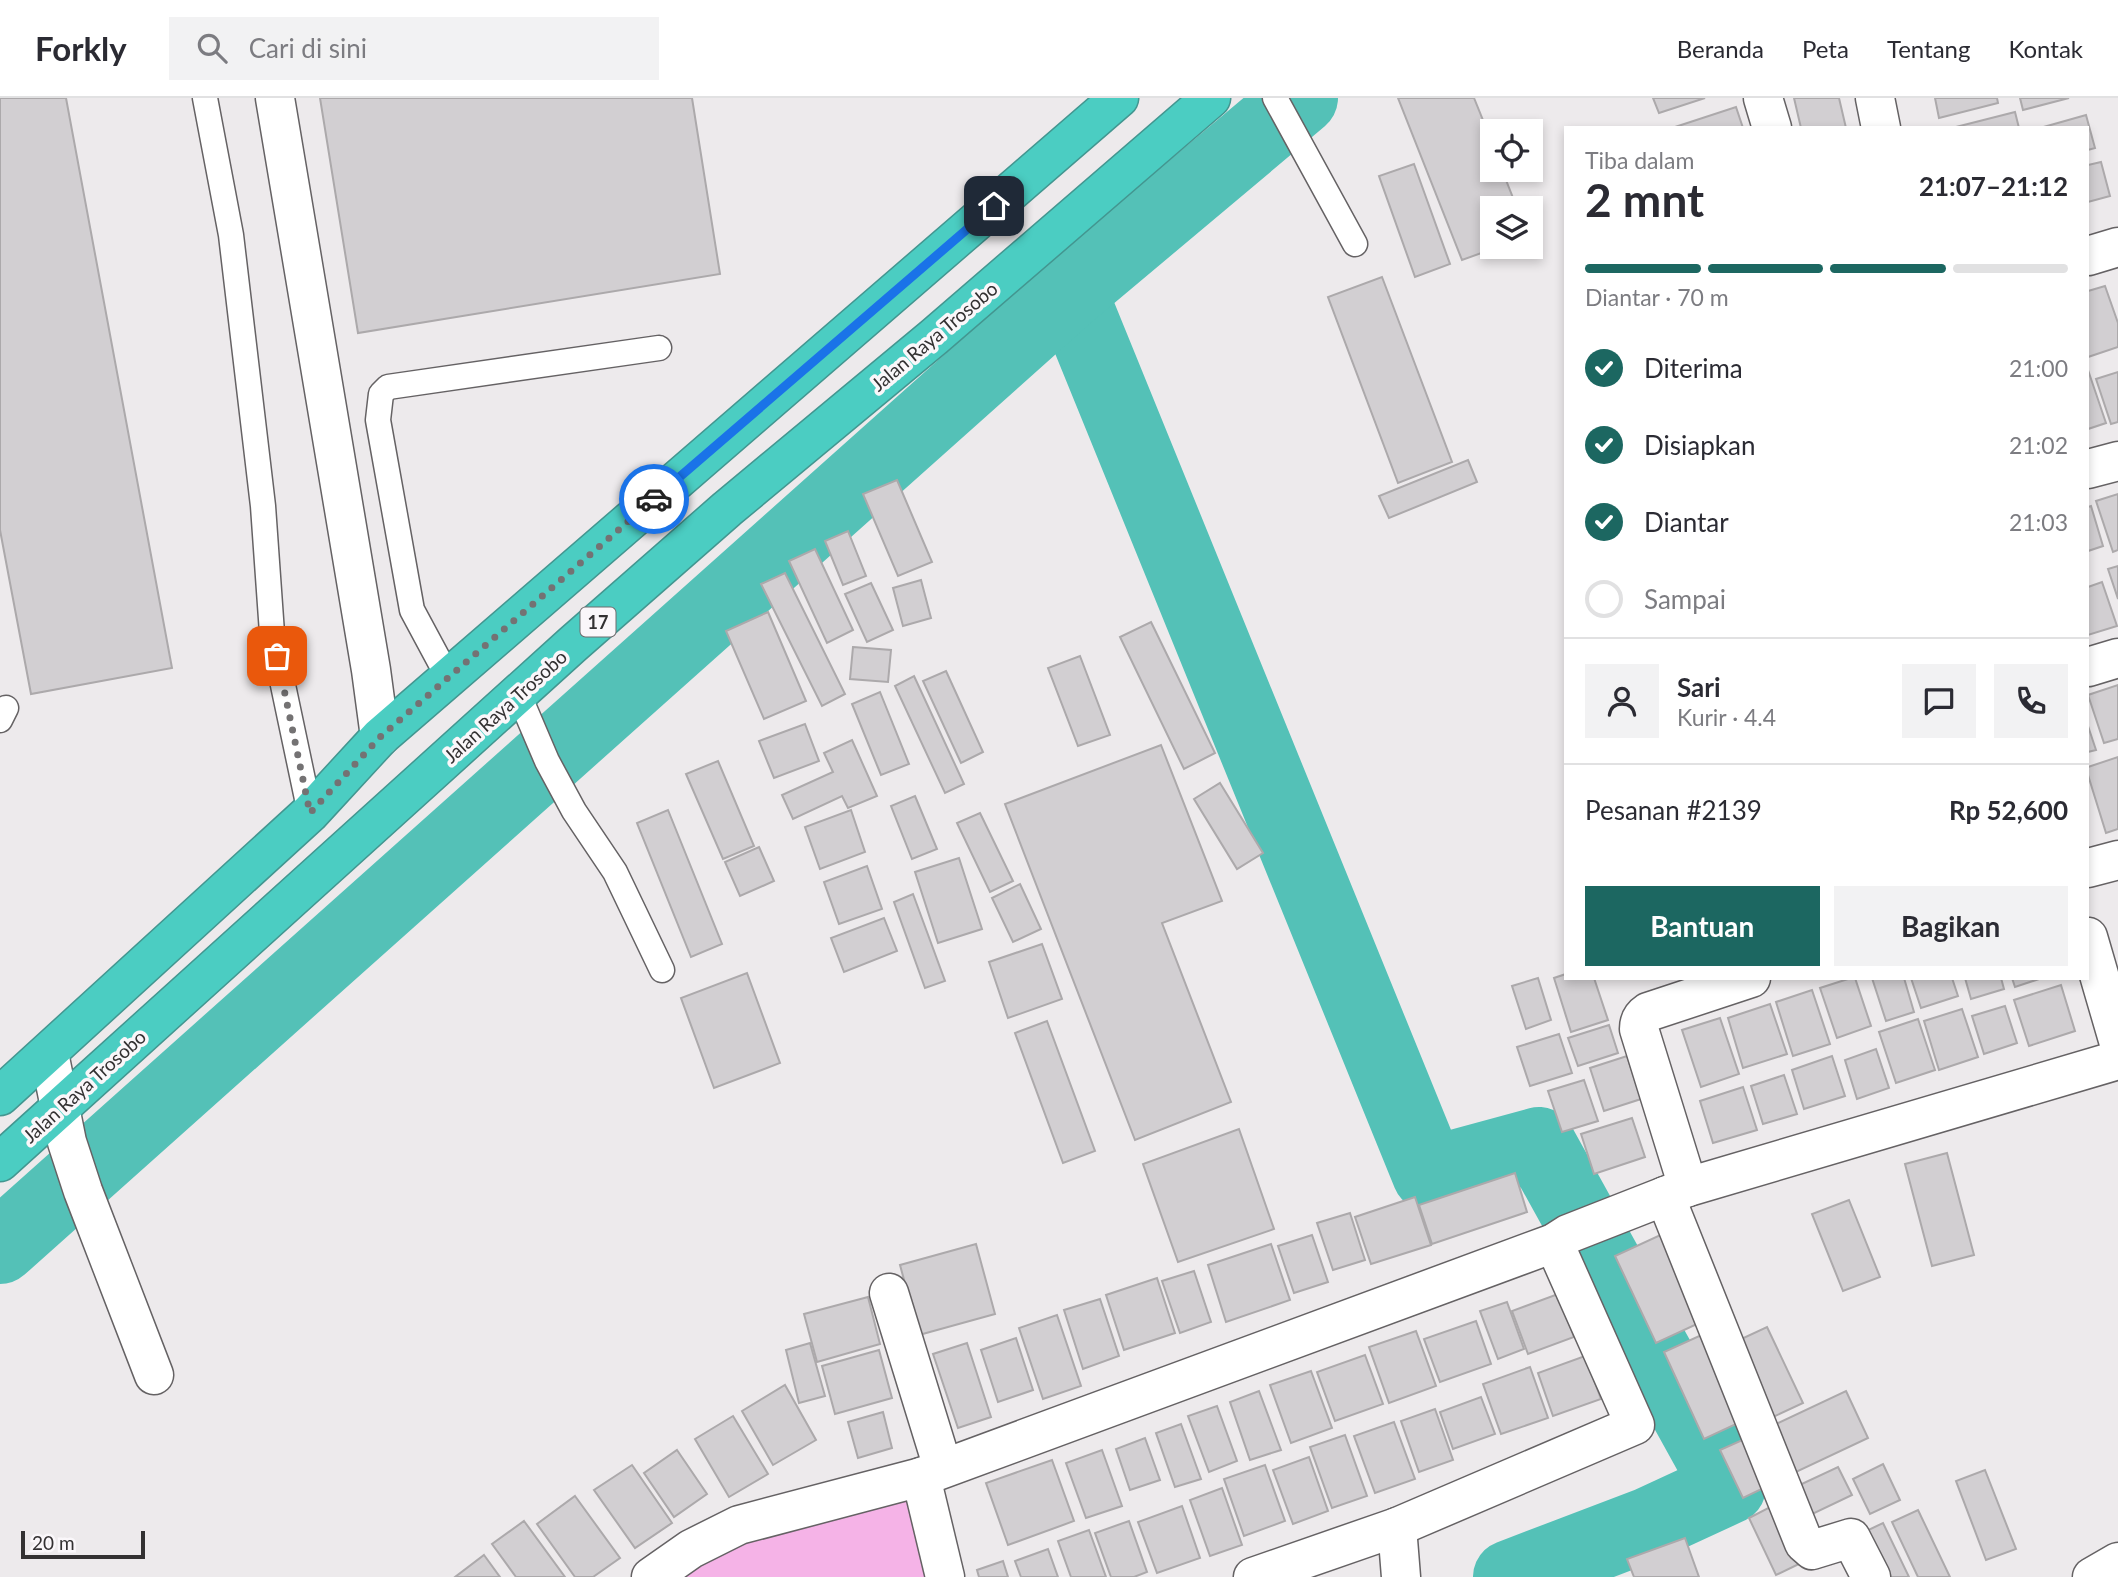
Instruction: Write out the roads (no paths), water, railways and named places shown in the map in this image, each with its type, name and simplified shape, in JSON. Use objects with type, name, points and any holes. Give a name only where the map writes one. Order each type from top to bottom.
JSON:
[{"type":"highway","points":[[0,1096],[310,813],[380,737],[1119,98]]},
{"type":"highway","name":"Jalan Raya Trosobo","points":[[0,1162],[63,1126],[523,708],[727,509],[1048,240],[1211,98]]},
{"type":"street","points":[[275,98],[380,737]]},
{"type":"street","points":[[1763,98],[1771,126]]},
{"type":"street","points":[[1875,98],[1881,126]]},
{"type":"street","points":[[2089,256],[2118,247]]},
{"type":"street","points":[[2089,469],[2118,461]]},
{"type":"street","points":[[2089,667],[2118,658]]},
{"type":"street","points":[[2089,868],[2118,860]]},
{"type":"street","points":[[2089,940],[2118,1041]]},
{"type":"street","points":[[1745,980],[1648,1012],[1643,1015],[1639,1029],[1677,1191],[1804,1543],[1812,1550],[1851,1538],[1871,1577]]},
{"type":"street","points":[[49,1053],[63,1126],[81,1184],[154,1376]]},
{"type":"street","points":[[651,1577],[691,1549],[739,1525],[932,1472],[1561,1239],[1677,1191],[2118,1060]]},
{"type":"street","points":[[1253,1577],[1399,1550],[1635,1424],[1561,1239]]},
{"type":"street","points":[[890,1293],[932,1472],[945,1577]]},
{"type":"street","points":[[2092,1577],[2118,1562]]},
{"type":"lane","points":[[205,98],[231,235],[263,506],[272,633],[310,813]]},
{"type":"lane","points":[[1275,98],[1355,244]]},
{"type":"lane","points":[[449,677],[412,610],[378,420],[381,394],[388,387],[659,348]]},
{"type":"lane","points":[[523,708],[574,811],[615,872],[662,970]]},
{"type":"waterway","points":[[0,1247],[1070,292],[1301,98]]},
{"type":"waterway","points":[[1070,292],[1429,1174],[1539,1144],[1729,1487],[1649,1524],[1510,1577]]}]
